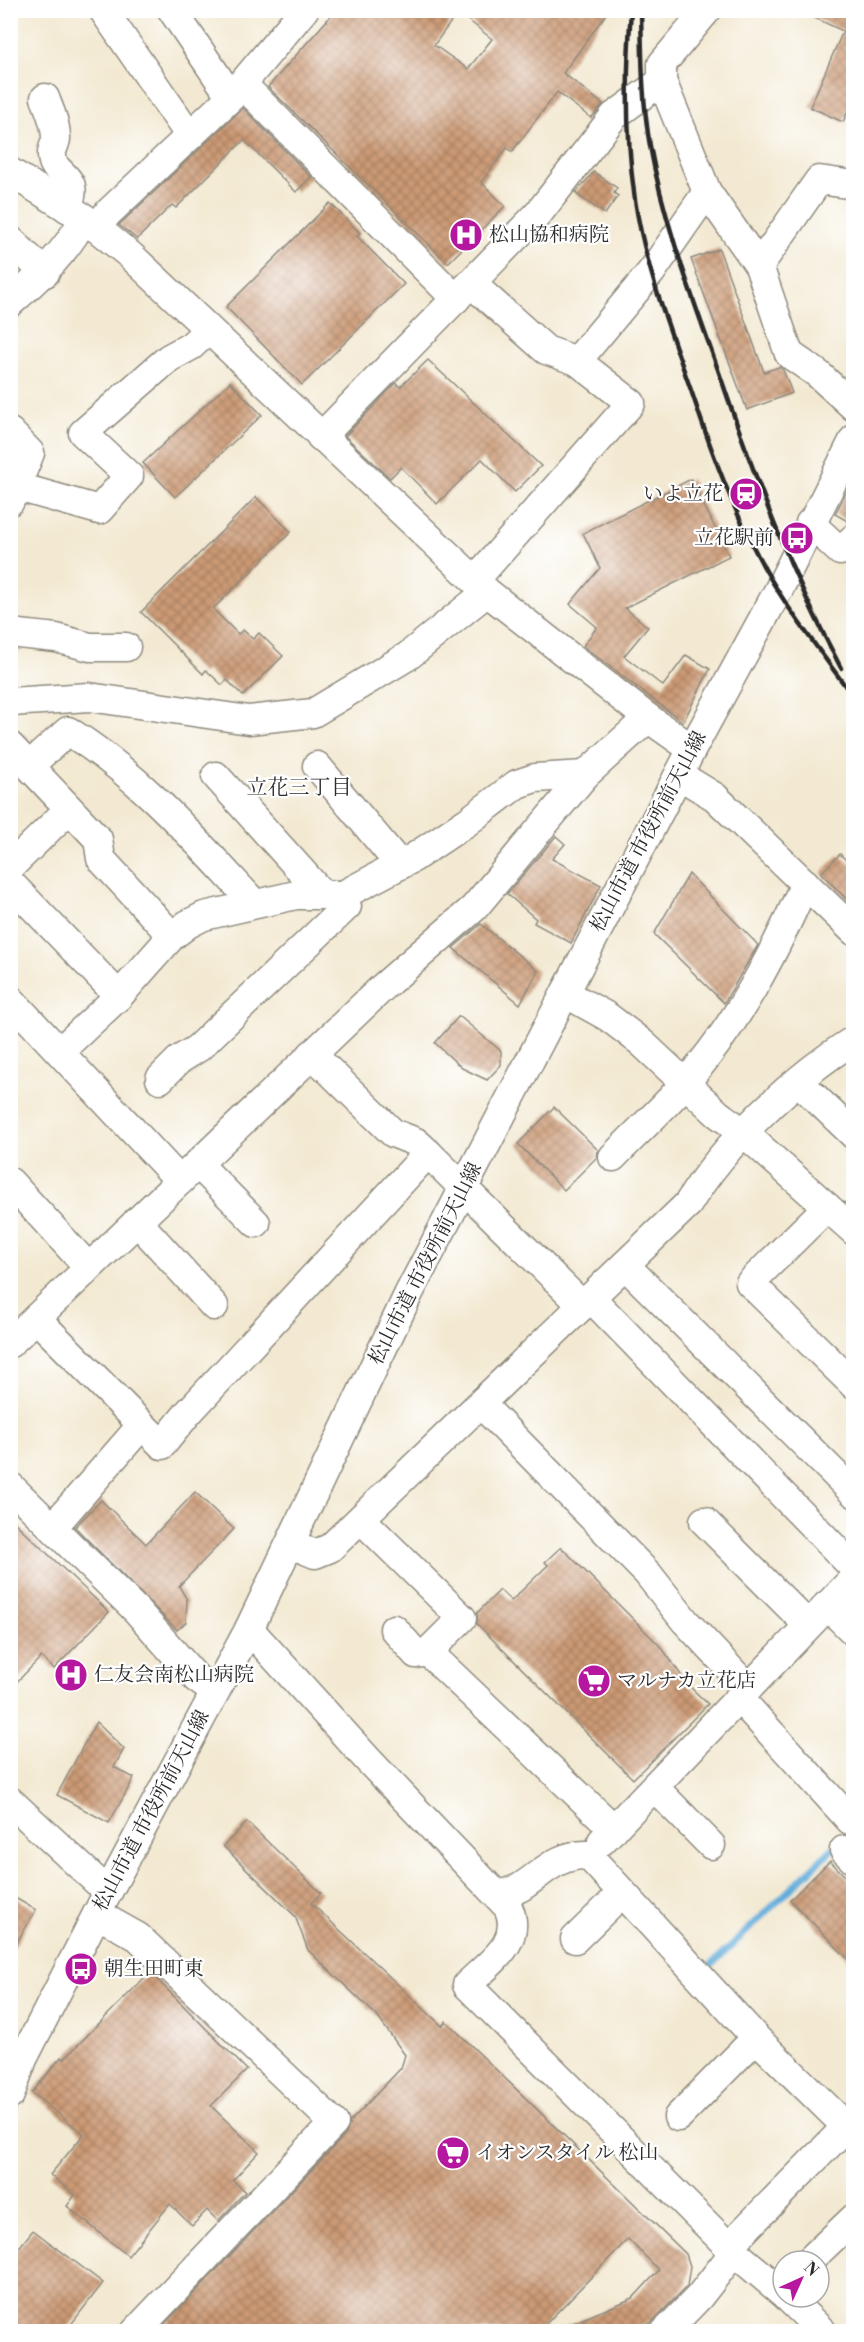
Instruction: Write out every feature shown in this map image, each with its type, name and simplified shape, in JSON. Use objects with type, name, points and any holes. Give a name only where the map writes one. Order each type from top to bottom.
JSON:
[{"type":"street","points":[[103,10],[190,136]]},
{"type":"street","points":[[10,702],[89,697],[249,720],[313,713],[408,656],[481,586],[631,404],[577,361],[546,350],[464,292],[236,90],[172,10]]},
{"type":"street","points":[[82,218],[108,213],[236,90],[304,10]]},
{"type":"street","points":[[707,10],[663,64],[662,81],[707,192],[759,266],[789,354],[818,374],[854,407]]},
{"type":"street","points":[[321,437],[538,214],[614,116],[662,81]]},
{"type":"street","points":[[10,303],[45,273],[72,240],[82,218],[71,185],[53,162],[51,153],[57,141],[54,121],[45,98]]},
{"type":"street","points":[[10,172],[82,218],[130,255],[481,586],[648,718],[693,748]]},
{"type":"street","points":[[759,266],[819,180],[854,185]]},
{"type":"street","points":[[577,361],[652,271],[707,192]]},
{"type":"street","points":[[10,240],[45,273]]},
{"type":"street","points":[[10,432],[30,453],[14,494],[99,510],[129,476],[83,433],[169,358],[191,346],[208,330]]},
{"type":"street","name":"松山市道 市役所前天山線","points":[[10,2095],[17,2056],[249,1629],[409,1293],[693,748],[778,591],[854,439]]},
{"type":"street","points":[[810,524],[849,551]]},
{"type":"street","points":[[10,633],[56,638],[90,647],[126,647]]},
{"type":"street","points":[[10,1343],[383,987],[474,908],[585,775],[648,718]]},
{"type":"street","points":[[172,936],[101,859],[98,839],[20,755],[68,731],[100,751],[157,800],[254,903]]},
{"type":"street","points":[[318,766],[400,865]]},
{"type":"street","points":[[60,1052],[118,996],[172,936],[204,916],[296,895],[343,895],[400,865],[467,822],[517,784],[535,778],[585,775]]},
{"type":"street","points":[[679,775],[715,797],[854,931]]},
{"type":"street","points":[[160,1078],[179,1060],[198,1048],[346,906],[331,895],[216,776]]},
{"type":"street","points":[[10,867],[69,809]]},
{"type":"street","points":[[613,1157],[686,1083],[717,1044],[764,970],[805,883]]},
{"type":"street","points":[[10,884],[118,996]]},
{"type":"street","points":[[565,993],[608,1017],[686,1083],[718,1114],[743,1132],[854,1231]]},
{"type":"street","points":[[10,999],[60,1052],[189,1172],[256,1223]]},
{"type":"street","points":[[291,1544],[315,1554],[330,1548],[688,1204],[705,1176],[743,1132],[830,1054],[854,1040]]},
{"type":"street","points":[[312,1054],[393,1133],[416,1142],[463,1189],[587,1302],[854,1568]]},
{"type":"street","points":[[799,1082],[854,1136]]},
{"type":"street","points":[[36,1318],[162,1445],[188,1413],[428,1153]]},
{"type":"street","points":[[10,1182],[88,1267]]},
{"type":"street","points":[[827,1208],[750,1283],[854,1385]]},
{"type":"street","points":[[137,1221],[214,1306]]},
{"type":"street","points":[[625,1265],[854,1493]]},
{"type":"street","points":[[481,1404],[648,1574],[743,1693],[850,1820]]},
{"type":"street","points":[[53,1527],[141,1426]]},
{"type":"street","points":[[10,1486],[137,1611],[197,1679],[215,1692]]},
{"type":"street","points":[[361,1519],[462,1618],[428,1652],[416,1654],[394,1629]]},
{"type":"street","points":[[704,1521],[818,1615],[854,1632]]},
{"type":"street","points":[[588,1856],[854,1578]]},
{"type":"street","points":[[249,1629],[369,1761],[498,1895],[512,1915],[513,1932],[507,1944],[468,1985],[731,2249],[771,2282]]},
{"type":"street","points":[[428,1652],[614,1829]]},
{"type":"street","points":[[654,1787],[711,1845]]},
{"type":"street","points":[[10,1801],[102,1903],[334,2123],[135,2331]]},
{"type":"street","points":[[498,1895],[518,1889],[554,1862],[571,1855],[588,1856],[756,2038],[851,2126],[731,2249],[699,2297],[665,2331]]},
{"type":"street","points":[[575,1939],[622,1893]]},
{"type":"street","points":[[678,2117],[756,2038]]},
{"type":"street","points":[[822,2249],[854,2218]]},
{"type":"street","points":[[801,2309],[824,2331]]},
{"type":"building","points":[[336,10],[609,10],[563,73],[603,104],[591,118],[557,92],[512,152],[507,148],[481,182],[505,206],[448,263],[268,87]],"holes":[[[458,12],[492,39],[468,69],[434,45]]]},
{"type":"building","points":[[798,10],[854,10],[854,98],[843,122],[810,107],[843,31]]},
{"type":"building","points":[[243,108],[311,177],[296,192],[244,140],[176,208],[172,205],[137,239],[119,225]]},
{"type":"building","points":[[594,172],[617,188],[614,193],[618,196],[605,214],[575,193]]},
{"type":"building","points":[[330,203],[360,233],[357,236],[404,284],[302,385],[226,307]]},
{"type":"building","points":[[719,249],[764,372],[779,367],[783,370],[792,393],[747,410],[691,259]]},
{"type":"building","points":[[428,360],[541,466],[515,492],[482,459],[437,504],[401,467],[390,478],[345,436],[396,383],[400,387]]},
{"type":"building","points":[[230,382],[262,415],[175,497],[143,463]]},
{"type":"building","points":[[854,477],[854,522],[849,522],[835,514]]},
{"type":"building","points":[[691,479],[729,556],[625,608],[648,627],[624,656],[663,686],[686,655],[710,669],[683,722],[583,646],[597,627],[570,604],[600,568],[583,533]]},
{"type":"building","points":[[256,497],[291,532],[213,609],[238,634],[243,630],[253,639],[259,633],[283,656],[243,696],[227,680],[222,685],[206,670],[203,674],[141,612]]},
{"type":"building","points":[[556,836],[565,844],[552,859],[601,885],[571,943],[534,923],[536,919],[507,894]]},
{"type":"building","points":[[840,854],[854,868],[854,907],[821,873]]},
{"type":"building","points":[[689,874],[758,945],[724,1003],[654,934]]},
{"type":"building","points":[[481,924],[538,971],[520,1004],[453,948]]},
{"type":"building","points":[[459,1016],[501,1051],[501,1065],[487,1080],[462,1068],[435,1043]]},
{"type":"building","points":[[554,1107],[598,1150],[597,1157],[564,1190],[518,1144]]},
{"type":"building","points":[[195,1492],[234,1529],[179,1586],[187,1600],[186,1622],[177,1630],[75,1527],[101,1500],[146,1544]]},
{"type":"building","points":[[10,1518],[109,1612],[54,1669],[41,1657],[10,1689]]},
{"type":"building","points":[[561,1547],[662,1648],[688,1685],[708,1704],[633,1779],[477,1624],[477,1613],[500,1590],[511,1601],[548,1565],[545,1562]]},
{"type":"building","points":[[96,1722],[124,1749],[114,1767],[134,1778],[109,1823],[57,1795]]},
{"type":"building","name":"イオンスタイル 松山","points":[[247,1822],[321,1893],[311,1903],[442,2026],[446,2021],[686,2254],[690,2266],[687,2286],[651,2323],[629,2331],[554,2331],[633,2298],[659,2270],[628,2239],[539,2331],[158,2331],[346,2134],[350,2122],[401,2068],[405,2055],[377,2016],[308,1950],[295,1916],[223,1846]]},
{"type":"building","points":[[830,1861],[854,1885],[854,1965],[790,1900]]},
{"type":"building","points":[[10,1895],[36,1910],[10,1954]]},
{"type":"building","points":[[150,1972],[247,2070],[211,2106],[259,2152],[233,2180],[245,2192],[218,2221],[207,2210],[192,2226],[170,2204],[128,2256],[67,2206],[75,2195],[50,2175],[84,2134],[32,2093],[61,2057],[64,2059]]},
{"type":"building","points":[[33,2230],[103,2283],[66,2331],[10,2331],[10,2259]]},
{"type":"waterway","points":[[706,1970],[851,1831]]},
{"type":"railway","points":[[631,10],[628,106],[632,177],[639,225],[660,300],[708,441],[744,528],[786,604],[854,698]]},
{"type":"railway","points":[[641,10],[647,129],[656,177],[673,237],[762,492],[791,563],[841,668]]},
{"type":"place","name":"松山協和病院","points":[[466,235]]},
{"type":"place","name":"いよ立花","points":[[746,494]]},
{"type":"place","name":"立花駅前","points":[[797,538]]},
{"type":"place","name":"仁友会南松山病院","points":[[71,1675]]},
{"type":"place","name":"マルナカ立花店","points":[[594,1681]]},
{"type":"place","name":"朝生田町東","points":[[81,1969]]},
{"type":"place","name":"イオンスタイル 松山","points":[[453,2153]]},
{"type":"district","name":"立花三丁目","points":[[299,788]]}]
